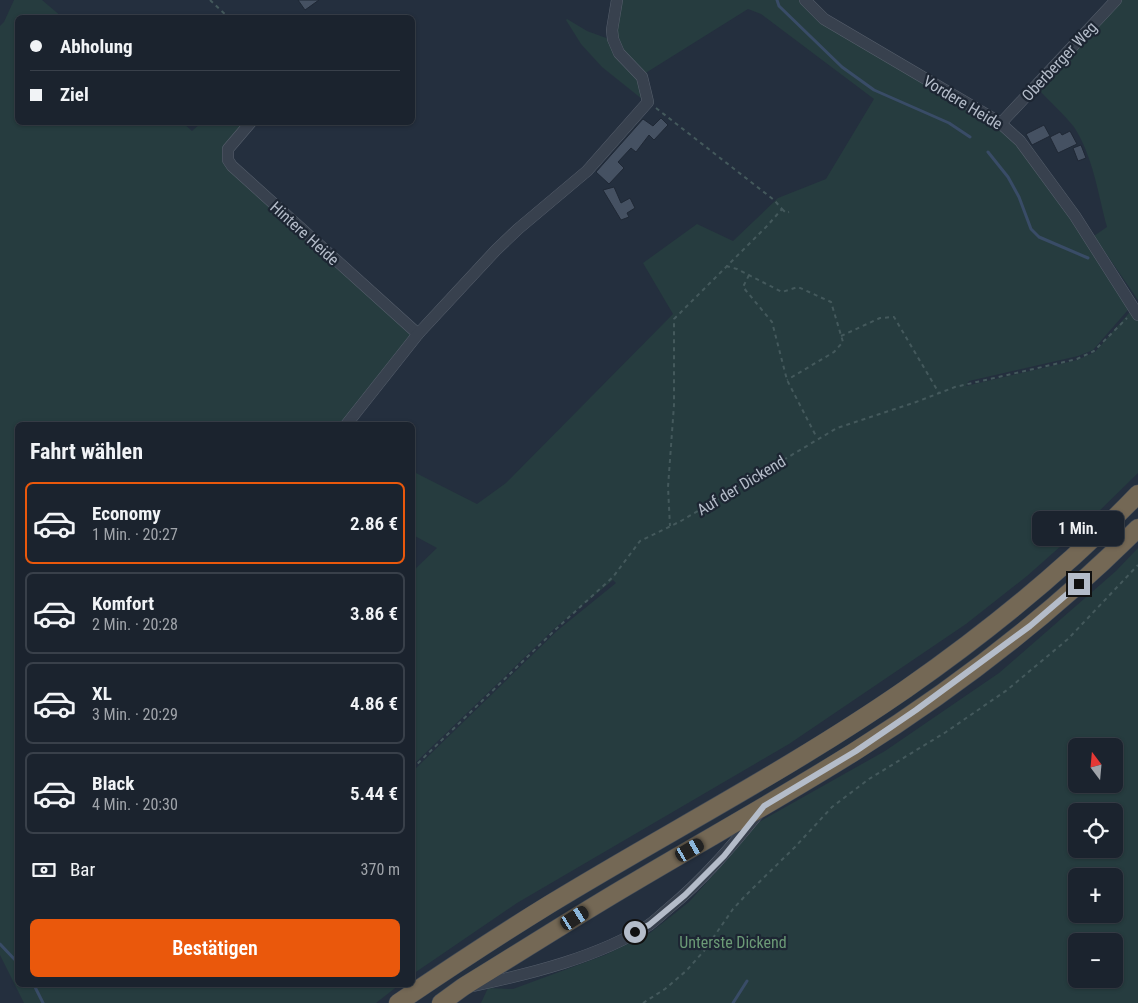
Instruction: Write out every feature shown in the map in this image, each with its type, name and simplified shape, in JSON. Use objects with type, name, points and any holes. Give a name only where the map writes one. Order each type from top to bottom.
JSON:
[{"type":"highway","points":[[398,1003],[492,940],[725,802],[853,724],[906,689],[1024,600],[1113,520],[1138,494]]},
{"type":"highway","points":[[441,1003],[463,987],[625,888],[856,751],[976,668],[1030,626],[1138,528]]},
{"type":"street","points":[[348,422],[418,334],[496,250],[587,171],[648,102],[642,76],[619,53],[613,39],[612,30],[617,0]]},
{"type":"street","name":"Vordere Heide","points":[[805,0],[824,19],[1001,123],[1020,141],[1075,216],[1131,301],[1137,314]]},
{"type":"street","name":"Oberberger Weg","points":[[1001,123],[1116,0]]},
{"type":"street","name":"Hintere Heide","points":[[248,125],[228,149],[228,160],[232,166],[418,334]]},
{"type":"street","points":[[463,987],[516,977],[559,964],[606,947],[649,925],[685,895],[724,856],[764,806]]},
{"type":"path","points":[[210,0],[226,15]]},
{"type":"path","points":[[648,102],[774,200],[782,209],[789,212]]},
{"type":"path","points":[[670,526],[668,487],[674,405],[674,319],[782,209]]},
{"type":"path","points":[[726,266],[750,275],[782,292],[798,286],[831,302],[843,342],[834,352],[787,380]]},
{"type":"path","points":[[750,275],[743,287],[772,322],[787,380],[818,438]]},
{"type":"path","name":"Auf der Dickend","points":[[415,766],[556,629],[613,577],[640,542],[681,521],[836,428],[972,383],[1077,358],[1094,351],[1124,319],[1137,314]]},
{"type":"path","points":[[841,336],[880,318],[894,317],[939,393]]},
{"type":"path","points":[[643,1003],[665,989],[686,971],[704,951],[745,896],[800,842],[832,807],[869,779],[946,732],[1007,690],[1068,639],[1138,565]]},
{"type":"green space","points":[[14,0],[42,0],[60,15],[15,15],[15,125],[185,125],[192,131],[199,125],[246,125],[224,153],[413,335],[343,422],[15,422],[15,985],[0,955],[0,26],[4,22]]},
{"type":"green space","points":[[619,0],[800,0],[1000,126],[1017,143],[1134,303],[1093,350],[1078,356],[969,381],[966,386],[1077,360],[1095,352],[1136,305],[1138,307],[1138,473],[1088,522],[1027,576],[966,624],[789,744],[517,903],[415,973],[415,769],[558,630],[616,583],[613,580],[555,628],[415,763],[415,569],[437,548],[415,536],[415,473],[477,504],[506,483],[673,314],[643,263],[697,224],[733,241],[778,198],[826,179],[874,99],[761,14],[748,9],[644,74],[628,59],[615,37]]},
{"type":"green space","points":[[1121,0],[1138,0],[1138,300],[1094,236],[1107,227],[1094,175],[1081,138],[1070,122],[1039,90]]},
{"type":"green space","points":[[567,19],[587,31],[609,39],[639,78],[642,99],[602,67],[581,44]]},
{"type":"green space","name":"Unterste Dickend","points":[[1138,548],[1138,1003],[481,1003],[488,988],[513,989],[605,955],[650,933],[689,902],[759,822],[885,751],[999,673],[1116,571]]},
{"type":"green space","points":[[16,987],[396,987],[376,1003],[24,1003]]},
{"type":"building","points":[[298,0],[319,0],[305,10]]},
{"type":"building","points":[[661,118],[668,125],[654,140],[649,135],[636,152],[631,148],[618,162],[624,168],[609,184],[596,172],[643,119],[653,126]]},
{"type":"building","points":[[1044,125],[1050,136],[1032,145],[1026,134]]},
{"type":"building","points":[[1070,131],[1077,144],[1058,153],[1050,137],[1060,132],[1062,135]]},
{"type":"building","points":[[1081,145],[1086,158],[1078,161],[1073,148]]},
{"type":"building","points":[[614,187],[621,203],[630,198],[635,208],[627,213],[629,217],[621,220],[603,190]]},
{"type":"waterway","points":[[777,0],[779,6],[842,67],[874,90],[949,123],[970,137]]},
{"type":"waterway","points":[[988,152],[1008,177],[1019,197],[1031,229],[1039,237],[1088,258]]},
{"type":"waterway","points":[[0,944],[15,960]]},
{"type":"waterway","points":[[733,1003],[747,981]]},
{"type":"waterway","points":[[35,987],[43,1003]]},
{"type":"route","points":[[635,932],[649,925],[685,895],[724,856],[764,806],[856,751],[976,668],[1030,626],[1079,584]]}]
